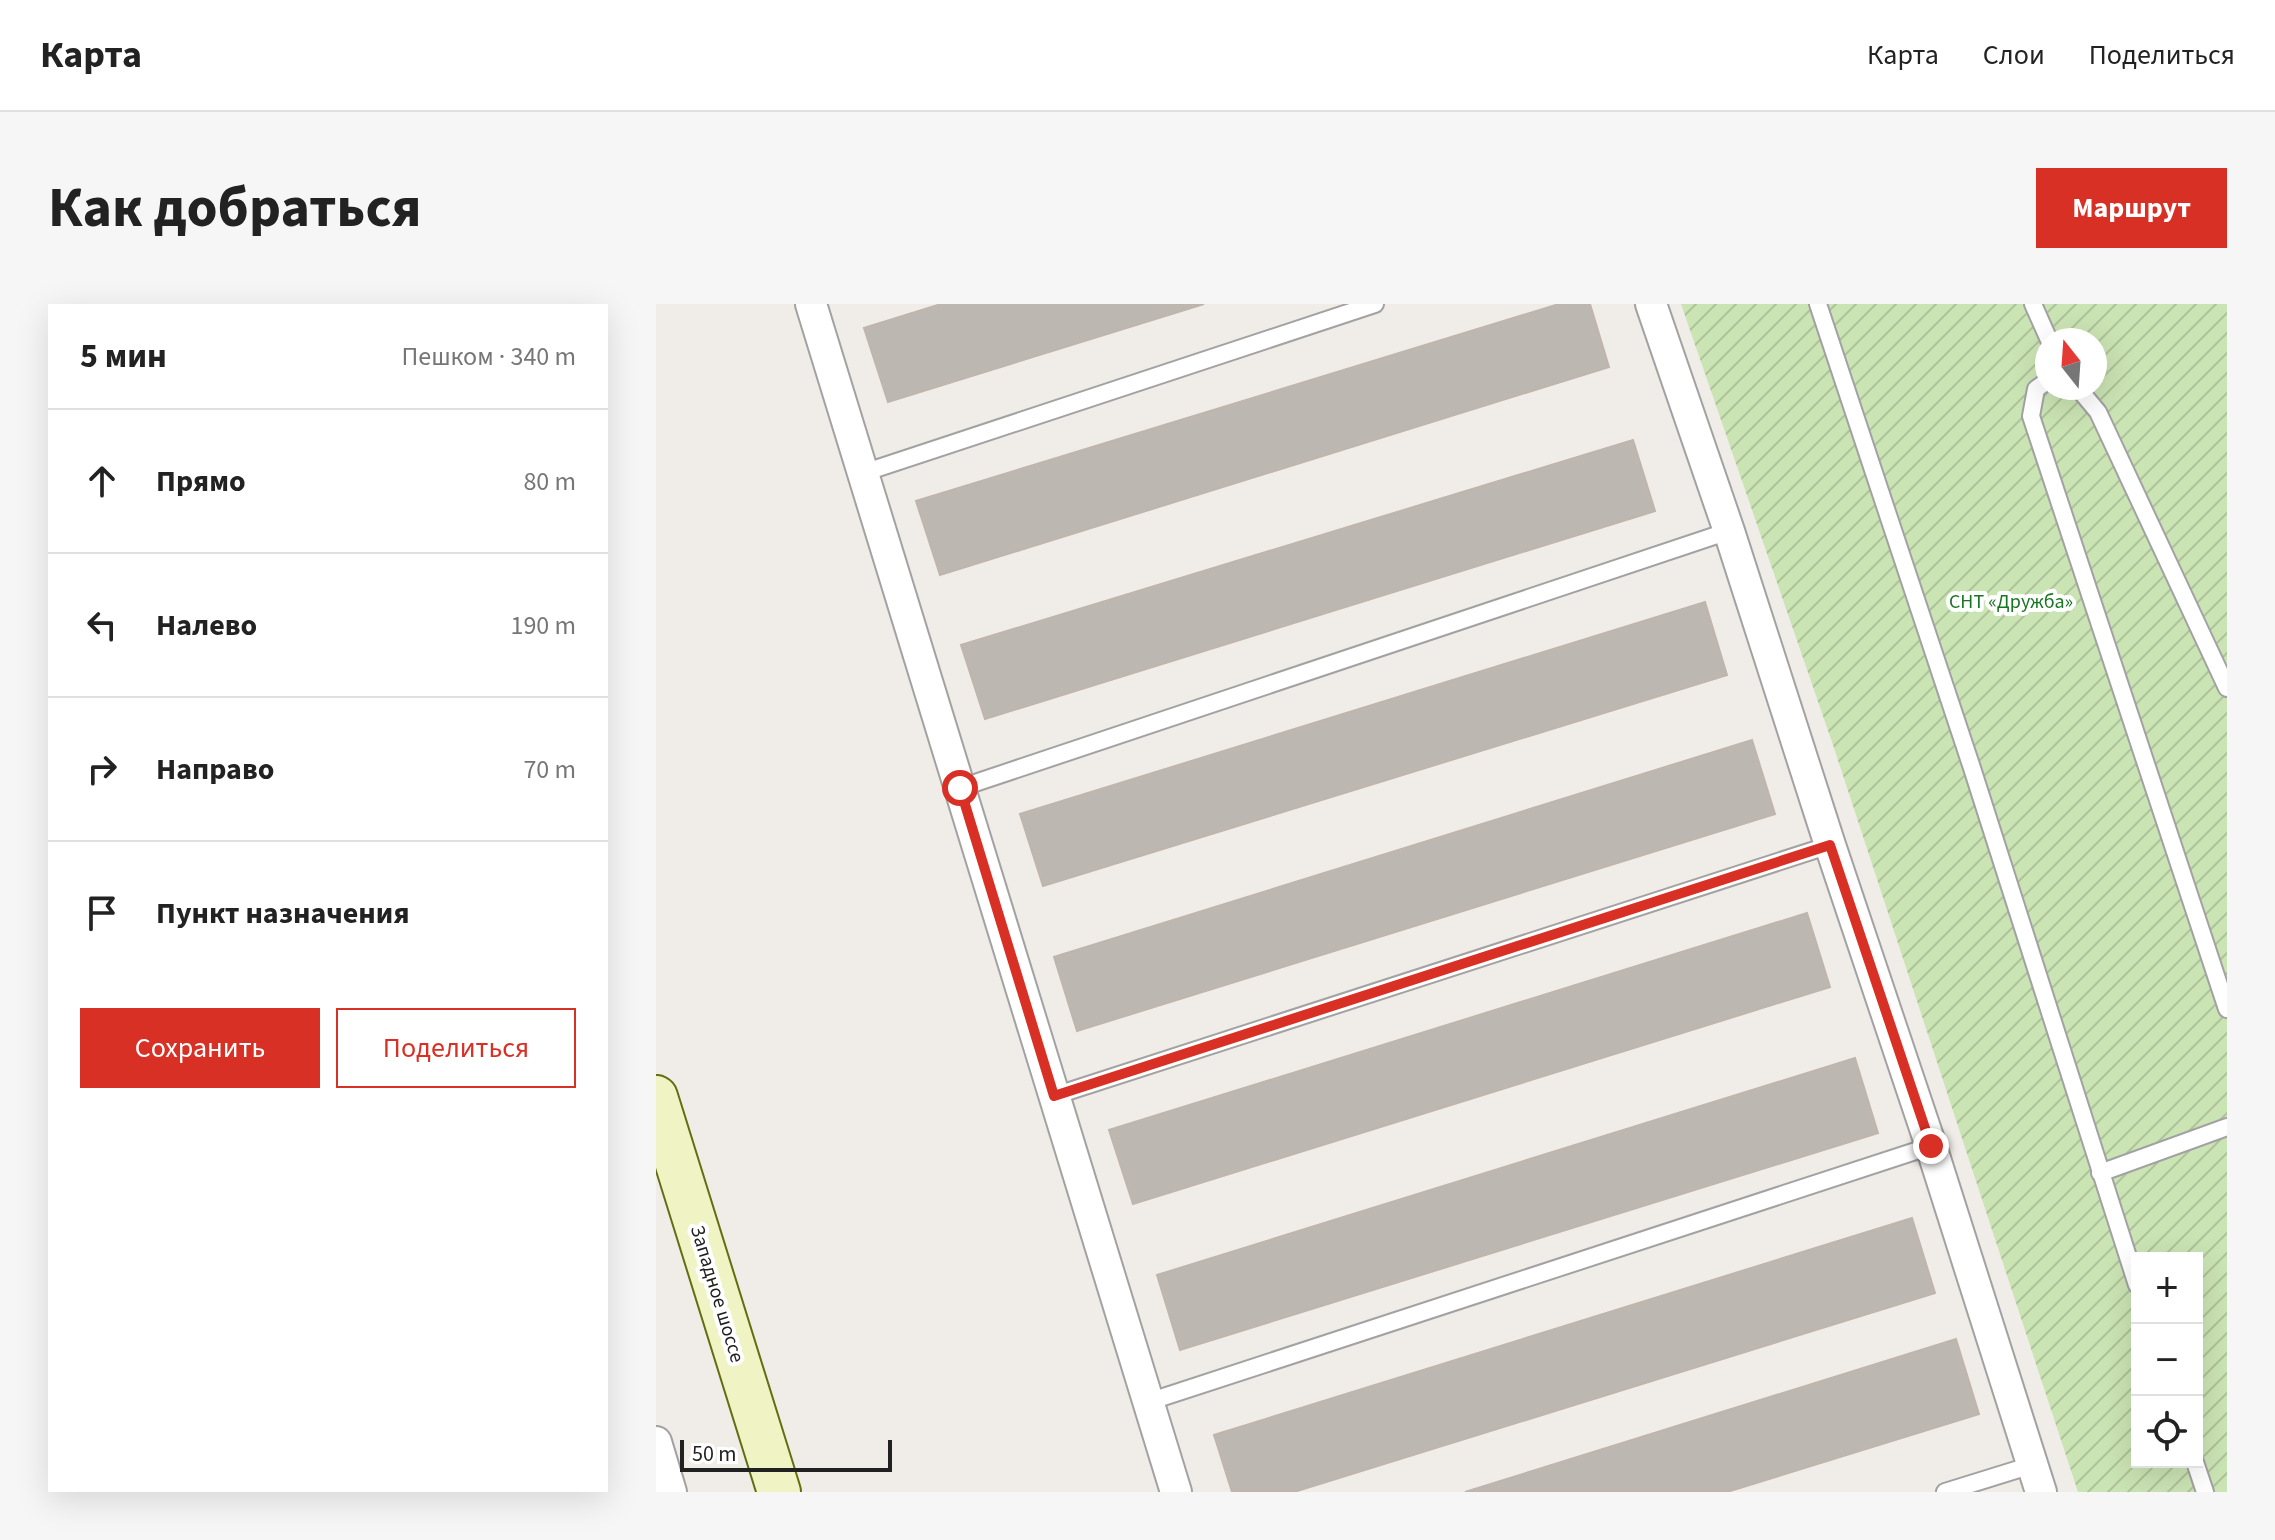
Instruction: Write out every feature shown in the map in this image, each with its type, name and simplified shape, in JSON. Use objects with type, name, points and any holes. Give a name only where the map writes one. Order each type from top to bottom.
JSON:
[{"type":"main road","name":"Западное шоссе","points":[[656,1097],[779,1492]]},
{"type":"street","points":[[811,304],[1176,1492]]},
{"type":"street","points":[[1651,304],[1729,531],[2037,1478]]},
{"type":"street","points":[[656,1442],[671,1492]]},
{"type":"lane","points":[[863,473],[1375,304]]},
{"type":"lane","points":[[1818,304],[1972,768],[2131,1267]]},
{"type":"lane","points":[[2033,304],[2044,328]]},
{"type":"lane","points":[[2035,394],[2031,416],[2227,1009]]},
{"type":"lane","points":[[2088,400],[2098,412],[2227,688]]},
{"type":"lane","points":[[960,788],[1729,531]]},
{"type":"lane","points":[[1054,1096],[1830,845]]},
{"type":"lane","points":[[2100,1173],[2227,1127]]},
{"type":"lane","points":[[1148,1402],[1931,1146]]},
{"type":"lane","points":[[2197,1468],[2205,1492]]},
{"type":"lane","points":[[1945,1492],[2037,1478]]},
{"type":"green space","name":"СНТ «Дружба»","points":[[1681,304],[2227,304],[2227,1492],[2078,1492],[1833,745]]},
{"type":"building","points":[[941,304],[1204,304],[888,402],[864,328]]},
{"type":"building","points":[[1559,304],[1590,304],[1609,367],[940,575],[916,501]]},
{"type":"building","points":[[1633,440],[1655,511],[985,719],[961,645]]},
{"type":"building","points":[[1705,602],[1727,675],[1043,886],[1020,814]]},
{"type":"building","points":[[1752,740],[1775,814],[1077,1031],[1054,957]]},
{"type":"building","points":[[1807,913],[1830,987],[1133,1204],[1109,1130]]},
{"type":"building","points":[[1855,1058],[1878,1133],[1180,1350],[1157,1275]]},
{"type":"building","points":[[1912,1218],[1935,1293],[1294,1492],[1232,1492],[1214,1435]]},
{"type":"building","points":[[1956,1339],[1979,1414],[1727,1492],[1465,1492]]},
{"type":"route","points":[[960,788],[1054,1096],[1830,845],[1931,1146]]}]
